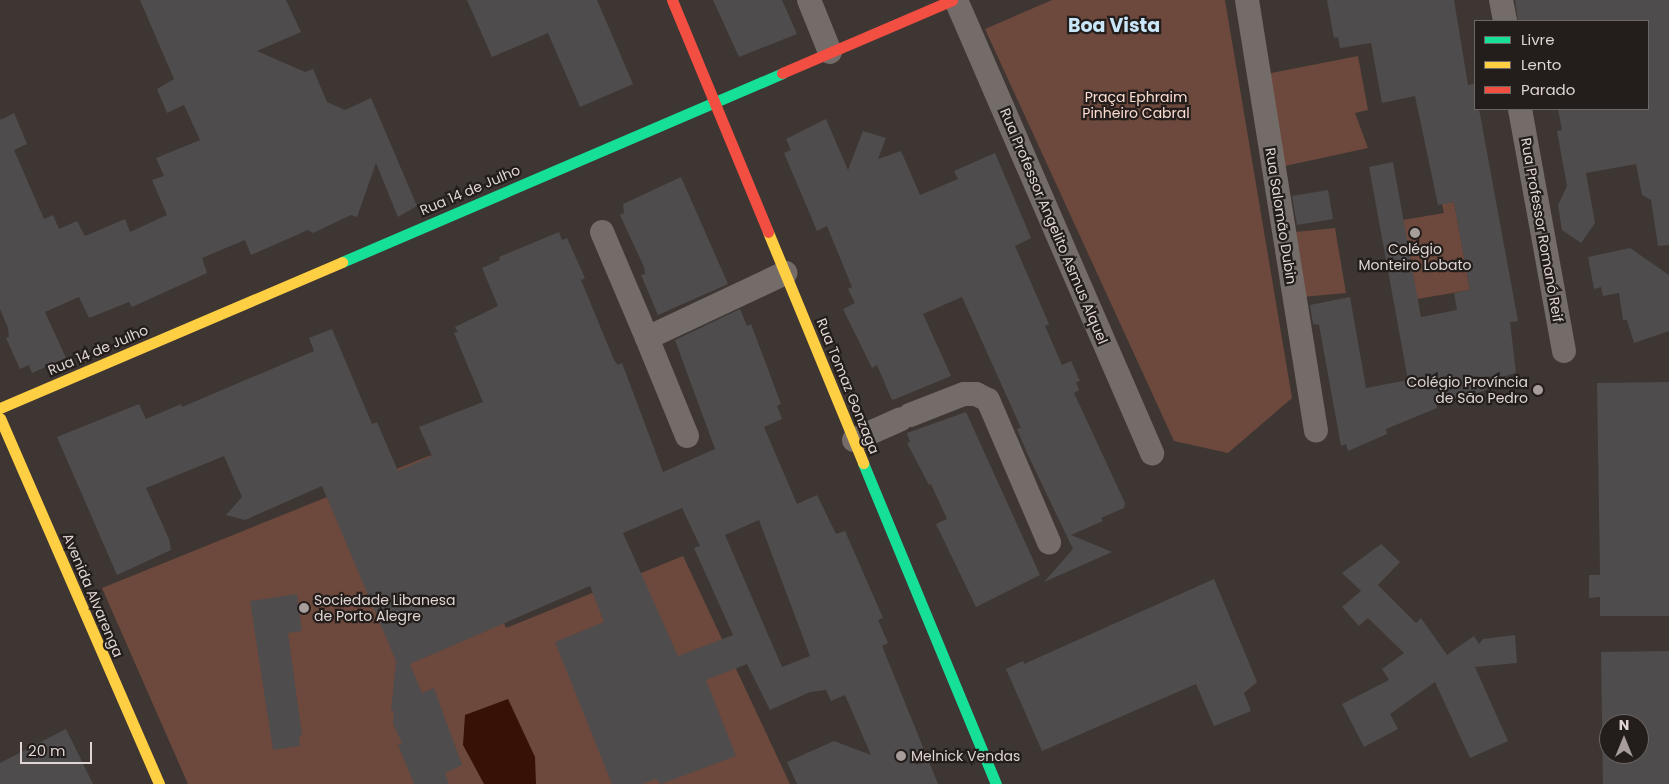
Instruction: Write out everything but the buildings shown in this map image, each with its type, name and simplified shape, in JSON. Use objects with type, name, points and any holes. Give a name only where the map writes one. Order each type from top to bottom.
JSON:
[{"type":"street","name":"Rua Tomaz Gonzaga","points":[[672,0],[996,784]]},
{"type":"street","points":[[809,0],[830,52]]},
{"type":"street","name":"Rua 14 de Julho","points":[[0,408],[954,0]]},
{"type":"street","name":"Rua Professor Angelito Asmus Alquel","points":[[954,0],[1152,453]]},
{"type":"street","name":"Rua Salomão Dubin","points":[[1247,0],[1316,431]]},
{"type":"street","points":[[1501,0],[1505,20]]},
{"type":"street","name":"Rua Professor Romanó Reif","points":[[1520,110],[1564,351]]},
{"type":"street","points":[[602,232],[687,436]]},
{"type":"street","points":[[646,338],[785,273]]},
{"type":"street","points":[[854,440],[964,394],[976,394],[988,400],[1049,542]]},
{"type":"street","name":"Avenida Alvarenga","points":[[0,418],[159,784]]},
{"type":"green space","name":"Praça Ephraim Pinheiro Cabral","points":[[1052,0],[1225,0],[1292,398],[1228,453],[1174,441],[985,29]]},
{"type":"green space","points":[[1358,56],[1368,110],[1355,113],[1368,148],[1285,166],[1266,74]]},
{"type":"green space","points":[[1454,202],[1470,290],[1417,299],[1403,220],[1444,213],[1442,204]]},
{"type":"green space","points":[[1335,228],[1346,293],[1302,297],[1295,232]]},
{"type":"green space","name":"Sociedade Libanesa de Porto Alegre","points":[[431,455],[506,628],[683,556],[790,784],[188,784],[102,588]]},
{"type":"shaded area","points":[[508,699],[535,757],[536,784],[484,784],[463,745],[465,715]]},
{"type":"traffic: fast","points":[[342,262],[782,73]]},
{"type":"traffic: fast","points":[[863,463],[996,784]]},
{"type":"traffic: slow","points":[[768,232],[863,463]]},
{"type":"traffic: slow","points":[[0,408],[342,262]]},
{"type":"traffic: slow","points":[[0,418],[159,784]]},
{"type":"traffic: jam","points":[[672,0],[768,232]]},
{"type":"traffic: jam","points":[[782,73],[952,0]]},
{"type":"place","name":"Colégio Monteiro Lobato","points":[[1415,233]]},
{"type":"place","name":"Colégio Província de São Pedro","points":[[1538,390]]},
{"type":"place","name":"Sociedade Libanesa de Porto Alegre","points":[[304,608]]},
{"type":"place","name":"Melnick Vendas","points":[[901,756]]},
{"type":"district","name":"Boa Vista","points":[[1114,26]]}]
